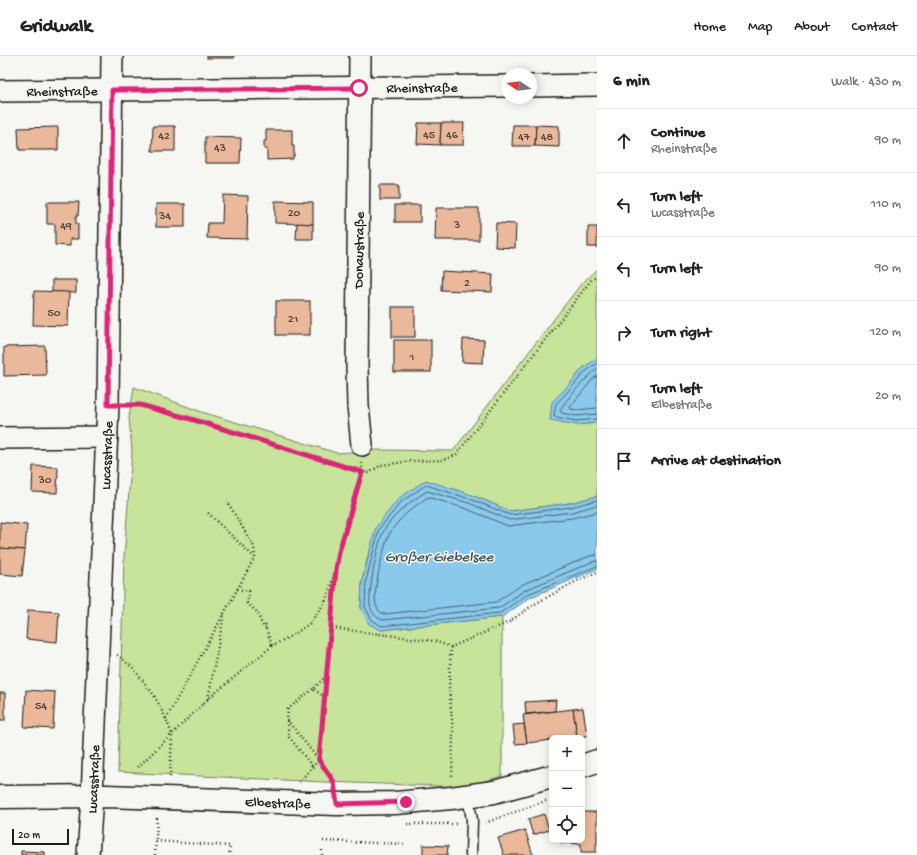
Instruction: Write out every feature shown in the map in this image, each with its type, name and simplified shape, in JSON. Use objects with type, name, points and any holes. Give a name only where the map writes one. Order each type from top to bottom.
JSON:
[{"type":"street","name":"Lucasstraße","points":[[88,855],[92,797],[108,405],[112,56]]},
{"type":"street","name":"Donaustraße","points":[[360,56],[357,365],[358,406],[362,445]]},
{"type":"street","points":[[537,86],[597,85]]},
{"type":"street","name":"Rheinstraße","points":[[0,91],[501,86]]},
{"type":"street","points":[[0,438],[107,437]]},
{"type":"street","points":[[585,765],[597,761]]},
{"type":"street","name":"Elbestraße","points":[[0,797],[92,797],[337,804],[395,803],[494,792],[549,777]]},
{"type":"lane","points":[[459,797],[472,820],[471,855]]},
{"type":"path","points":[[108,405],[140,405],[191,419],[362,472],[369,472],[382,465],[413,460],[443,460],[456,455],[592,279],[597,277]]},
{"type":"path","points":[[297,803],[299,782],[319,760],[332,628],[336,569],[339,552],[362,472]]},
{"type":"path","points":[[166,719],[255,557],[254,547],[227,501]]},
{"type":"path","points":[[208,513],[255,557]]},
{"type":"path","points":[[138,767],[208,699],[272,646],[296,633],[310,623],[325,602],[336,569]]},
{"type":"path","points":[[332,628],[435,641],[451,647],[509,622],[533,605],[573,583],[597,572]]},
{"type":"path","points":[[237,589],[249,590],[246,603],[257,612],[263,627],[266,626],[272,646]]},
{"type":"path","points":[[208,699],[224,612]]},
{"type":"path","points":[[451,647],[449,687],[459,797]]},
{"type":"path","points":[[97,655],[119,656],[133,668],[154,695],[172,734],[170,781]]},
{"type":"path","points":[[313,767],[289,736],[287,720],[288,708],[313,689],[327,675]]},
{"type":"path","points":[[313,689],[325,697]]},
{"type":"path","points":[[287,720],[319,760],[334,782],[337,804]]},
{"type":"path","points":[[155,855],[157,824]]},
{"type":"path","points":[[156,841],[230,846],[229,855]]},
{"type":"path","points":[[323,841],[405,844]]},
{"type":"path","points":[[322,849],[322,855]]},
{"type":"green space","points":[[597,269],[597,358],[582,369],[569,385],[576,425],[597,423],[597,496],[570,503],[510,511],[472,495],[369,551],[362,581],[361,608],[381,630],[502,617],[502,776],[466,787],[118,772],[124,558],[132,451],[129,418],[134,387],[202,412],[337,453],[379,450],[453,451],[581,284]]},
{"type":"water","points":[[597,358],[597,423],[576,425],[550,420],[552,402],[582,369]]},
{"type":"water","name":"Großer Giebelsee","points":[[426,480],[472,495],[510,511],[570,503],[597,496],[597,569],[529,598],[502,617],[381,630],[369,624],[361,608],[362,581],[376,527],[399,498]]},
{"type":"building","points":[[207,56],[234,56],[234,58],[207,58]]},
{"type":"building","points":[[418,123],[441,123],[440,145],[417,144]]},
{"type":"building","points":[[441,123],[464,123],[463,145],[440,145]]},
{"type":"building","points":[[513,125],[536,125],[535,146],[512,146]]},
{"type":"building","points":[[536,125],[559,126],[559,147],[535,146]]},
{"type":"building","points":[[153,126],[175,126],[175,151],[152,151]]},
{"type":"building","points":[[58,127],[58,150],[19,150],[18,128]]},
{"type":"building","points":[[266,130],[292,130],[292,146],[294,146],[293,159],[267,160],[267,149],[264,149]]},
{"type":"building","points":[[205,137],[241,138],[240,163],[205,163]]},
{"type":"building","points":[[380,185],[399,185],[399,200],[380,200]]},
{"type":"building","points":[[223,195],[248,196],[247,239],[207,238],[208,223],[222,223]]},
{"type":"building","points":[[275,201],[313,202],[313,224],[275,223]]},
{"type":"building","points":[[47,202],[79,202],[78,216],[76,216],[76,224],[78,224],[78,239],[70,239],[70,246],[55,245],[55,224],[47,224]]},
{"type":"building","points":[[156,204],[185,204],[185,227],[156,227]]},
{"type":"building","points":[[395,205],[420,205],[420,222],[395,222]]},
{"type":"building","points":[[436,208],[479,208],[479,240],[435,240]]},
{"type":"building","points":[[297,223],[313,224],[313,239],[296,239]]},
{"type":"building","points":[[496,223],[516,224],[515,248],[495,247]]},
{"type":"building","points":[[588,227],[597,227],[597,247],[588,247]]},
{"type":"building","points":[[442,271],[493,274],[492,292],[441,290]]},
{"type":"building","points":[[52,280],[76,280],[76,293],[52,292]]},
{"type":"building","points":[[34,291],[69,292],[68,326],[33,325]]},
{"type":"building","points":[[276,301],[310,301],[310,335],[276,335]]},
{"type":"building","points":[[392,307],[415,307],[415,337],[392,337]]},
{"type":"building","points":[[463,339],[484,340],[483,363],[462,362]]},
{"type":"building","points":[[394,340],[431,340],[431,372],[394,372]]},
{"type":"building","points":[[45,346],[46,375],[4,376],[4,347]]},
{"type":"building","points":[[33,466],[58,467],[57,493],[32,492]]},
{"type":"building","points":[[0,522],[27,525],[25,550],[0,548]]},
{"type":"building","points":[[0,548],[25,550],[22,576],[0,574]]},
{"type":"building","points":[[28,610],[59,612],[57,642],[26,639]]},
{"type":"building","points":[[26,690],[55,692],[53,729],[24,727]]},
{"type":"building","points":[[0,693],[5,693],[5,720],[0,720]]},
{"type":"building","points":[[556,700],[555,711],[526,714],[525,702]]},
{"type":"building","points":[[583,708],[587,736],[577,735],[573,709]]},
{"type":"building","points":[[573,709],[577,735],[549,735],[549,740],[527,743],[523,715]]},
{"type":"building","points":[[524,724],[527,743],[515,744],[513,725]]},
{"type":"building","points":[[585,812],[597,812],[596,852],[581,852],[581,844],[561,843],[585,843]]},
{"type":"building","points":[[544,814],[549,830],[533,835],[528,819]]},
{"type":"building","points":[[525,830],[533,855],[504,855],[498,838]]},
{"type":"building","points":[[423,845],[448,846],[447,855],[423,855]]},
{"type":"building","points":[[21,851],[45,852],[45,855],[21,855]]},
{"type":"route","points":[[359,88],[112,90],[108,405],[140,405],[191,419],[362,472],[339,552],[336,569],[332,628],[319,760],[334,782],[337,804],[406,802]]}]
